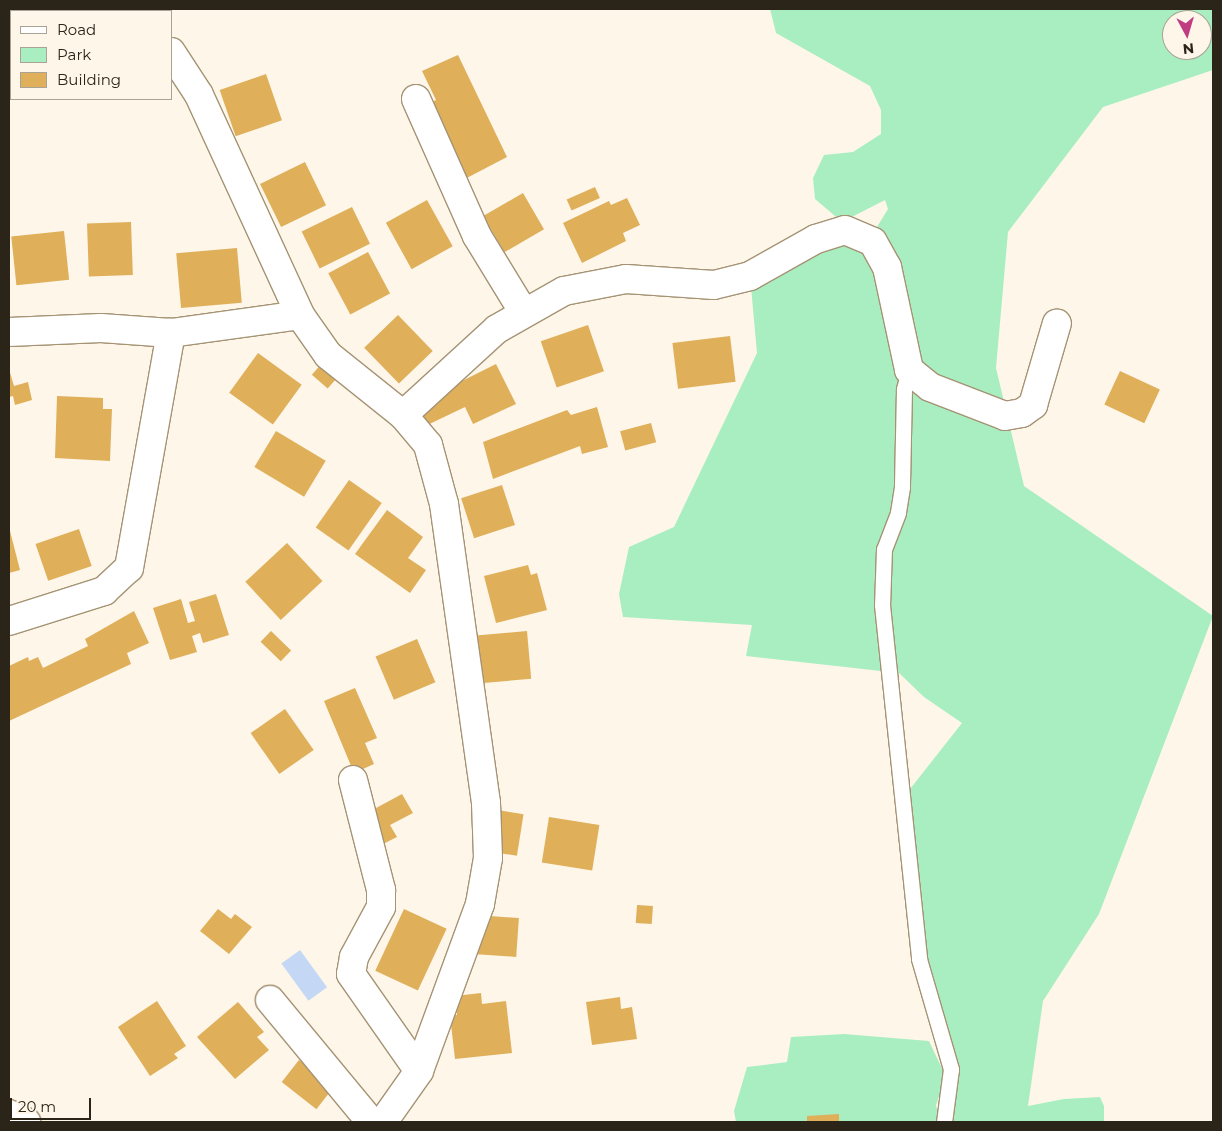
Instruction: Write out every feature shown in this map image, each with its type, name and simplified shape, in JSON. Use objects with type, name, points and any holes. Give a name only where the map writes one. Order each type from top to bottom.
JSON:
[{"type":"street","points":[[172,53],[200,95],[300,315],[328,355],[403,415],[428,445],[444,504],[489,832],[488,858],[480,904],[419,1071],[383,1122]]},
{"type":"street","points":[[416,99],[477,236],[524,313]]},
{"type":"street","points":[[403,415],[497,329],[564,291],[626,279],[714,284],[750,276],[816,239],[845,230],[873,242],[887,267],[909,370],[930,387],[1005,416],[1022,413],[1033,405],[1057,323]]},
{"type":"street","points":[[9,332],[101,328],[171,333],[300,315]]},
{"type":"street","points":[[9,621],[104,591],[129,568],[171,333]]},
{"type":"street","points":[[353,780],[381,890],[381,907],[354,957],[351,974],[419,1071]]},
{"type":"street","points":[[270,1000],[371,1122]]},
{"type":"street","points":[[9,1114],[26,1122]]},
{"type":"lane","points":[[909,370],[904,399],[902,487],[898,513],[884,549],[882,605],[918,959],[951,1069],[944,1122]]},
{"type":"green space","points":[[770,9],[1213,9],[1213,70],[1103,107],[1008,232],[996,368],[1024,486],[1213,616],[1099,914],[1043,1001],[1028,1106],[1064,1099],[1100,1097],[1104,1106],[1104,1122],[944,1122],[951,1069],[919,959],[903,798],[962,723],[924,697],[899,673],[746,656],[752,625],[623,617],[619,594],[629,547],[674,527],[757,353],[750,276],[816,239],[869,240],[888,209],[885,200],[842,222],[815,199],[813,178],[824,155],[853,152],[881,134],[881,110],[870,86],[776,33]]},
{"type":"green space","points":[[844,1034],[929,1041],[946,1077],[936,1105],[940,1122],[736,1122],[734,1111],[747,1067],[787,1062],[791,1037]]},
{"type":"water","points":[[300,950],[327,987],[308,1001],[281,964]]},
{"type":"building","points":[[29,9],[85,9],[85,10]]},
{"type":"building","points":[[9,35],[10,52],[9,65]]},
{"type":"building","points":[[458,55],[507,157],[461,181],[425,105],[436,100],[422,71]]},
{"type":"building","points":[[266,74],[282,120],[236,136],[220,90]]},
{"type":"building","points":[[305,162],[326,205],[281,227],[260,184]]},
{"type":"building","points":[[595,187],[600,198],[572,211],[567,200]]},
{"type":"building","points":[[523,193],[544,229],[504,252],[483,216]]},
{"type":"building","points":[[627,198],[640,225],[623,233],[626,241],[582,263],[563,223],[609,201],[611,205]]},
{"type":"building","points":[[427,200],[453,246],[412,269],[386,223]]},
{"type":"building","points":[[352,207],[370,244],[320,268],[302,232]]},
{"type":"building","points":[[131,222],[133,275],[89,277],[87,224]]},
{"type":"building","points":[[64,231],[69,280],[16,285],[11,237]]},
{"type":"building","points":[[237,248],[242,303],[181,308],[176,253]]},
{"type":"building","points":[[368,252],[390,293],[350,315],[328,273]]},
{"type":"building","points":[[398,315],[433,351],[399,384],[364,348]]},
{"type":"building","points":[[588,325],[604,371],[557,388],[541,341]]},
{"type":"building","points":[[730,336],[736,382],[678,389],[672,343]]},
{"type":"building","points":[[258,353],[302,385],[273,424],[229,393]]},
{"type":"building","points":[[323,362],[339,376],[328,389],[312,375]]},
{"type":"building","points":[[496,364],[516,404],[473,424],[465,407],[419,429],[412,415],[432,396]]},
{"type":"building","points":[[9,369],[14,386],[28,382],[32,400],[15,405],[13,396],[9,397]]},
{"type":"building","points":[[1120,371],[1160,390],[1144,423],[1104,405]]},
{"type":"building","points":[[57,396],[103,398],[103,409],[112,409],[110,461],[55,458]]},
{"type":"building","points":[[597,407],[608,447],[582,454],[580,446],[493,479],[483,442],[567,410],[571,415]]},
{"type":"building","points":[[651,423],[656,442],[625,451],[620,431]]},
{"type":"building","points":[[276,431],[326,461],[304,497],[254,467]]},
{"type":"building","points":[[349,480],[382,503],[348,550],[316,528]]},
{"type":"building","points":[[502,485],[515,525],[474,538],[461,498]]},
{"type":"building","points":[[387,510],[423,537],[408,558],[426,570],[410,593],[355,554]]},
{"type":"building","points":[[9,527],[20,570],[9,573]]},
{"type":"building","points":[[79,529],[92,566],[48,581],[36,544]]},
{"type":"building","points":[[287,543],[322,581],[281,620],[245,582]]},
{"type":"building","points":[[528,565],[531,575],[537,573],[547,610],[496,623],[484,576]]},
{"type":"building","points":[[216,594],[229,635],[203,643],[200,633],[192,636],[197,652],[170,660],[153,608],[181,599],[188,623],[195,621],[189,602]]},
{"type":"building","points":[[134,611],[149,643],[127,653],[131,664],[9,721],[9,666],[28,657],[29,661],[38,657],[43,668],[88,646],[85,639]]},
{"type":"building","points":[[271,631],[291,650],[281,661],[261,642]]},
{"type":"building","points":[[527,631],[531,679],[477,684],[473,636]]},
{"type":"building","points":[[417,639],[435,682],[394,700],[376,657]]},
{"type":"building","points":[[355,688],[377,738],[365,743],[374,764],[354,773],[324,701]]},
{"type":"building","points":[[285,709],[314,750],[279,774],[251,733]]},
{"type":"building","points":[[402,794],[413,813],[390,825],[397,837],[381,845],[365,814]]},
{"type":"building","points":[[484,808],[524,814],[517,856],[477,849]]},
{"type":"building","points":[[549,817],[599,825],[592,870],[542,862]]},
{"type":"building","points":[[637,905],[653,906],[652,924],[636,923]]},
{"type":"building","points":[[218,909],[231,919],[235,914],[252,927],[229,954],[200,931]]},
{"type":"building","points":[[404,909],[447,929],[418,990],[375,971]]},
{"type":"building","points":[[476,915],[519,918],[516,957],[473,954]]},
{"type":"building","points":[[481,993],[482,1004],[506,1001],[512,1053],[455,1059],[450,1016],[457,1015],[455,996]]},
{"type":"building","points":[[620,997],[621,1009],[632,1007],[637,1039],[592,1045],[586,1002]]},
{"type":"building","points":[[157,1001],[186,1046],[174,1054],[178,1058],[150,1076],[118,1027]]},
{"type":"building","points":[[238,1002],[264,1032],[257,1037],[269,1050],[235,1079],[197,1037]]},
{"type":"building","points":[[299,1060],[334,1087],[316,1109],[282,1082]]},
{"type":"building","points":[[839,1114],[839,1122],[807,1122],[807,1116]]}]
